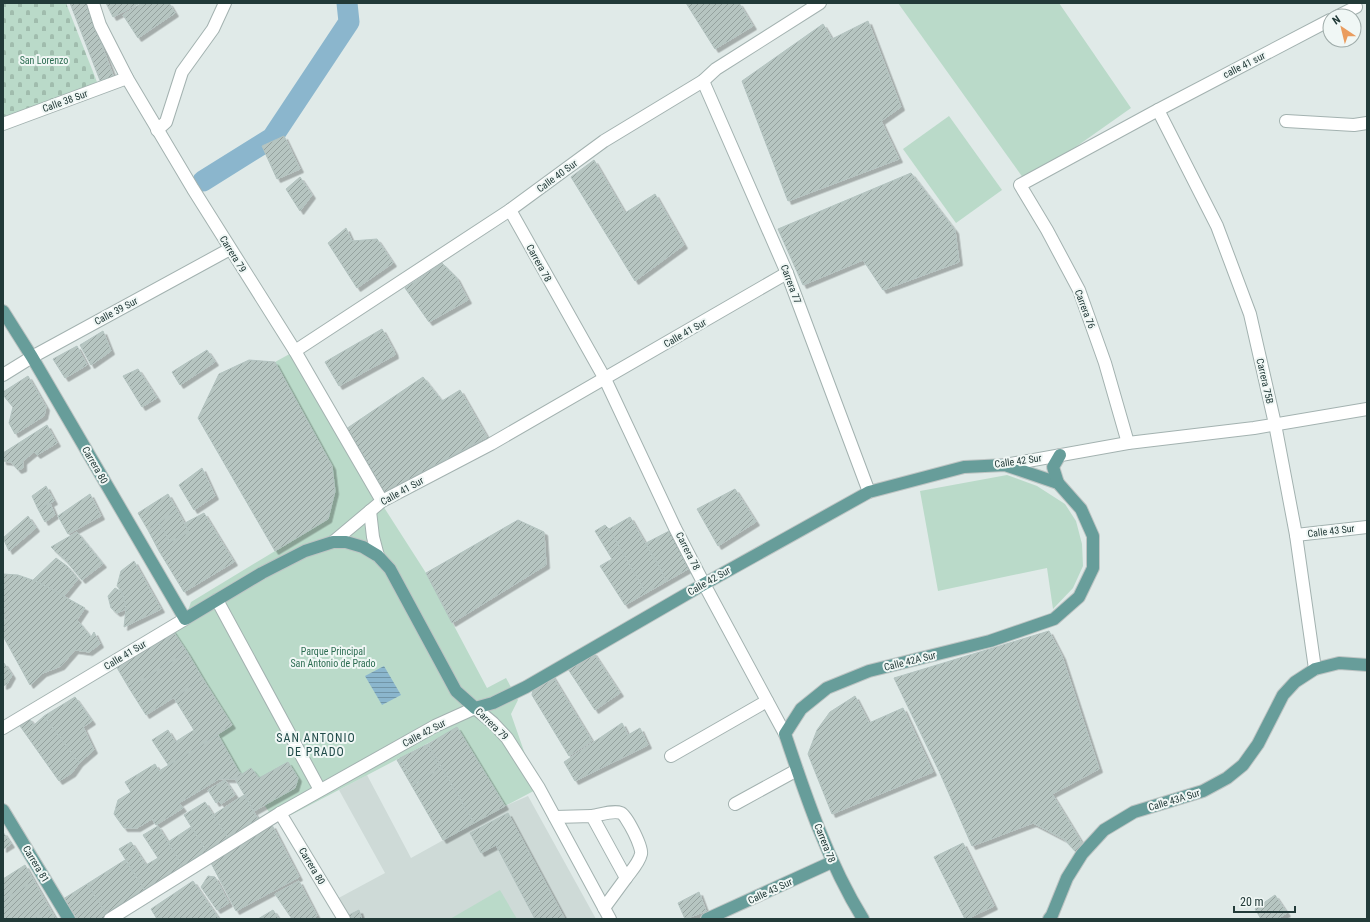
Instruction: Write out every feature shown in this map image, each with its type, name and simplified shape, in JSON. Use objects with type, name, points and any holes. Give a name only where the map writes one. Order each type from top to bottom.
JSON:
[{"type":"main road","name":"Carrera 80","points":[[3,311],[32,357],[185,619]]},
{"type":"main road","points":[[1058,483],[1053,467],[1060,455]]},
{"type":"main road","name":"Calle 42 Sur","points":[[475,708],[493,702],[526,687],[704,584],[869,492],[964,467],[1005,465]]},
{"type":"main road","points":[[1005,465],[1058,483]]},
{"type":"main road","name":"Calle 42A Sur","points":[[785,734],[801,709],[827,688],[869,671],[990,641],[1054,619],[1079,597],[1094,568],[1093,536],[1081,509],[1058,483]]},
{"type":"main road","name":"Calle 41 Sur","points":[[185,619],[262,573],[305,551],[333,542]]},
{"type":"main road","name":"Carrera 79","points":[[333,542],[346,542],[363,547],[378,556],[390,569],[456,691],[475,708]]},
{"type":"main road","name":"Calle 43A Sur","points":[[1049,919],[1067,878],[1078,860],[1104,830],[1134,812],[1203,791],[1227,778],[1243,765],[1254,749],[1283,695],[1295,682],[1315,669],[1339,663],[1367,665]]},
{"type":"main road","name":"Carrera 78","points":[[785,734],[832,862],[863,919]]},
{"type":"main road","name":"Carrera 81","points":[[3,810],[69,919]]},
{"type":"main road","name":"Calle 43 Sur","points":[[707,919],[725,916],[832,862]]},
{"type":"street","name":"Carrera 79","points":[[93,3],[100,25],[127,78],[157,130],[295,351],[382,500]]},
{"type":"street","points":[[157,130],[166,122],[182,72],[213,28],[225,3]]},
{"type":"street","name":"Calle 40 Sur","points":[[295,351],[510,210],[604,141],[703,81],[716,70],[820,3]]},
{"type":"street","name":"calle 41 sur","points":[[1020,185],[1158,110],[1322,24]]},
{"type":"street","name":"Calle 38 Sur","points":[[3,124],[127,78]]},
{"type":"street","name":"Carrera 77","points":[[703,81],[787,273],[869,492]]},
{"type":"street","name":"Carrera 75B","points":[[1158,110],[1217,226],[1247,306],[1275,424],[1296,535],[1315,669]]},
{"type":"street","points":[[1286,121],[1354,125],[1367,123]]},
{"type":"street","name":"Carrera 76","points":[[1020,185],[1047,230],[1078,290],[1105,363],[1128,443]]},
{"type":"street","name":"Carrera 78","points":[[510,210],[605,379],[675,528],[785,734]]},
{"type":"street","name":"Calle 39 Sur","points":[[3,375],[32,357],[230,249]]},
{"type":"street","name":"Calle 41 Sur","points":[[333,542],[382,500],[491,444],[787,273]]},
{"type":"street","name":"Calle 42 Sur","points":[[1005,465],[1128,443],[1275,424],[1367,409]]},
{"type":"street","name":"Carrera 79","points":[[370,511],[373,537],[378,556]]},
{"type":"street","name":"Calle 43 Sur","points":[[1296,535],[1367,527]]},
{"type":"street","points":[[217,600],[320,790]]},
{"type":"street","name":"Calle 41 Sur","points":[[3,728],[185,619]]},
{"type":"street","points":[[671,756],[767,701]]},
{"type":"street","name":"Carrera 79","points":[[475,708],[493,723],[507,738],[539,788],[607,913]]},
{"type":"street","name":"Calle 42 Sur","points":[[110,919],[280,813],[435,726],[475,708]]},
{"type":"street","points":[[735,804],[797,770]]},
{"type":"street","name":"Carrera 80","points":[[280,813],[344,919]]},
{"type":"street","points":[[555,817],[592,816],[614,813],[621,814],[630,825],[642,852],[607,913]]},
{"type":"street","points":[[592,816],[626,878]]},
{"type":"shaded area","points":[[367,775],[411,858],[505,806],[528,796],[596,919],[345,919],[333,901],[385,873],[339,790]]},
{"type":"green space","name":"San Lorenzo","points":[[3,3],[66,3],[97,82],[3,123]]},
{"type":"green space","points":[[898,3],[1059,3],[1131,108],[1026,182]]},
{"type":"green space","points":[[949,116],[1002,190],[956,223],[903,149]]},
{"type":"green space","name":"Parque Principal San Antonio de Prado","points":[[295,351],[385,509],[426,573],[487,688],[506,678],[518,700],[511,714],[526,757],[543,786],[505,806],[457,728],[291,815],[269,812],[246,777],[239,772],[218,735],[232,725],[171,628],[185,619],[191,602],[328,519],[335,491],[332,466],[275,362]]},
{"type":"green space","points":[[1007,475],[1037,486],[1065,504],[1076,521],[1082,544],[1083,566],[1073,588],[1053,609],[1047,568],[938,591],[920,491]]},
{"type":"green space","points":[[500,890],[517,919],[450,919]]},
{"type":"water","points":[[384,666],[401,695],[382,705],[365,676]]},
{"type":"building","points":[[70,3],[86,3],[114,78],[101,83]]},
{"type":"building","points":[[106,3],[140,3],[113,17]]},
{"type":"building","points":[[142,3],[169,3],[175,13],[138,38],[123,15]]},
{"type":"building","points":[[686,3],[739,3],[753,26],[715,49]]},
{"type":"building","points":[[868,21],[901,107],[881,121],[899,159],[788,201],[742,81],[823,24],[832,39]]},
{"type":"building","points":[[284,136],[300,169],[277,179],[262,146]]},
{"type":"building","points":[[594,160],[625,213],[655,194],[684,245],[635,281],[571,177]]},
{"type":"building","points":[[911,173],[955,230],[959,262],[883,290],[863,260],[803,285],[778,229]]},
{"type":"building","points":[[300,177],[312,195],[300,211],[286,189]]},
{"type":"building","points":[[346,228],[352,241],[377,239],[393,263],[357,288],[328,243]]},
{"type":"building","points":[[442,263],[456,277],[468,300],[429,322],[405,288]]},
{"type":"building","points":[[382,329],[395,355],[339,386],[325,362]]},
{"type":"building","points":[[103,331],[111,351],[91,365],[80,345]]},
{"type":"building","points":[[77,346],[87,365],[65,378],[53,359]]},
{"type":"building","points":[[207,350],[215,362],[180,385],[172,372]]},
{"type":"building","points":[[249,360],[275,362],[332,466],[335,491],[328,519],[275,551],[198,418],[219,374]]},
{"type":"building","points":[[138,369],[157,398],[142,407],[123,376]]},
{"type":"building","points":[[28,376],[46,407],[44,416],[15,434],[9,423],[13,407],[3,395],[3,392]]},
{"type":"building","points":[[423,377],[442,401],[460,390],[487,437],[382,494],[346,429]]},
{"type":"building","points":[[47,425],[57,443],[37,455],[34,452],[23,461],[23,468],[18,470],[11,462],[3,461],[3,453]]},
{"type":"building","points":[[202,468],[215,496],[194,510],[179,485]]},
{"type":"building","points":[[46,486],[54,501],[38,509],[32,496]]},
{"type":"building","points":[[735,489],[756,522],[718,546],[697,509]]},
{"type":"building","points":[[90,494],[101,516],[68,534],[58,516]]},
{"type":"building","points":[[168,494],[177,510],[148,530],[138,513]]},
{"type":"building","points":[[50,503],[55,515],[45,522],[38,509]]},
{"type":"building","points":[[177,510],[189,532],[170,542],[159,523]]},
{"type":"building","points":[[204,513],[234,562],[184,592],[159,551],[170,542],[189,532],[185,523]]},
{"type":"building","points":[[28,516],[36,528],[9,551],[3,538]]},
{"type":"building","points":[[630,517],[667,581],[646,593],[609,529]]},
{"type":"building","points":[[518,520],[544,532],[546,565],[452,623],[426,573]]},
{"type":"building","points":[[159,523],[170,542],[159,551],[148,530]]},
{"type":"building","points":[[605,525],[609,529],[646,593],[625,605],[600,566],[612,559],[595,531]]},
{"type":"building","points":[[675,528],[695,565],[667,581],[646,543]]},
{"type":"building","points":[[77,532],[103,564],[82,580],[67,562],[51,547]]},
{"type":"building","points":[[56,558],[67,566],[78,579],[64,596],[33,580]]},
{"type":"building","points":[[134,561],[161,609],[124,627],[126,609],[122,592],[117,586],[121,571]]},
{"type":"building","points":[[3,574],[18,575],[38,582],[85,608],[77,620],[91,637],[94,632],[100,644],[89,652],[75,650],[61,666],[43,673],[30,685],[3,636],[3,621],[5,619],[3,616]]},
{"type":"building","points":[[115,588],[122,592],[126,609],[117,613],[111,608],[108,596]]},
{"type":"building","points":[[171,628],[187,652],[129,688],[116,666]]},
{"type":"building","points":[[1049,631],[1062,656],[1099,769],[1052,794],[1082,843],[1077,853],[1064,839],[1033,823],[972,846],[939,771],[894,678]]},
{"type":"building","points":[[187,652],[203,679],[146,715],[129,688]]},
{"type":"building","points":[[593,652],[620,693],[595,710],[568,669]]},
{"type":"building","points":[[3,663],[12,675],[7,684],[3,686]]},
{"type":"building","points":[[550,672],[592,741],[569,756],[532,695],[534,682]]},
{"type":"building","points":[[203,679],[232,725],[169,766],[152,740],[168,730],[175,742],[194,730],[174,698]]},
{"type":"building","points":[[855,696],[869,723],[903,708],[933,772],[832,814],[808,754],[817,730],[830,712]]},
{"type":"building","points":[[75,697],[92,721],[83,727],[94,750],[79,763],[44,716]]},
{"type":"building","points":[[44,716],[79,763],[72,773],[59,781],[20,726],[21,722],[29,718],[34,725]]},
{"type":"building","points":[[622,723],[628,735],[640,728],[648,745],[575,781],[564,762]]},
{"type":"building","points":[[457,727],[505,806],[474,823],[428,744]]},
{"type":"building","points":[[218,735],[239,772],[242,774],[235,779],[219,779],[179,803],[183,808],[156,825],[152,819],[137,828],[124,828],[114,814],[118,800],[131,792],[125,782],[155,764],[159,771]]},
{"type":"building","points":[[428,744],[474,823],[443,840],[397,760]]},
{"type":"building","points":[[426,745],[439,769],[415,784],[400,758]]},
{"type":"building","points":[[288,762],[298,778],[295,788],[254,811],[235,779],[251,768],[259,778]]},
{"type":"building","points":[[225,780],[235,795],[221,804],[219,801],[216,803],[208,790]]},
{"type":"building","points":[[244,795],[258,819],[228,838],[213,815]]},
{"type":"building","points":[[205,802],[228,838],[207,852],[184,815]]},
{"type":"building","points":[[508,813],[565,919],[535,919],[496,845],[481,853],[470,833]]},
{"type":"building","points":[[272,825],[299,877],[236,911],[210,861]]},
{"type":"building","points":[[158,826],[184,868],[146,892],[119,849],[131,842],[146,865],[158,858],[143,835]]},
{"type":"building","points":[[191,827],[207,852],[184,868],[168,842]]},
{"type":"building","points":[[3,832],[11,844],[3,849]]},
{"type":"building","points":[[963,843],[994,906],[967,919],[965,919],[934,857]]},
{"type":"building","points":[[125,860],[146,892],[108,916],[87,884]]},
{"type":"building","points":[[25,865],[34,881],[3,900],[3,879]]},
{"type":"building","points":[[208,876],[215,877],[229,903],[217,910],[201,887]]},
{"type":"building","points":[[34,881],[50,909],[33,919],[3,919],[3,900]]},
{"type":"building","points":[[193,881],[219,919],[157,919],[151,909]]},
{"type":"building","points":[[299,881],[317,916],[311,919],[292,919],[275,894]]},
{"type":"building","points":[[87,884],[108,916],[103,919],[72,919],[60,901]]},
{"type":"building","points":[[699,892],[706,911],[685,919],[678,903]]},
{"type":"building","points":[[1275,895],[1287,913],[1277,919],[1261,919],[1255,909]]},
{"type":"building","points":[[50,909],[56,919],[33,919]]},
{"type":"building","points":[[273,910],[279,919],[258,919]]},
{"type":"building","points":[[359,910],[362,919],[341,919]]},
{"type":"waterway","points":[[203,181],[272,138],[349,22],[347,3]]},
{"type":"district","name":"SAN ANTONIO DE PRADO","points":[[316,745]]}]
